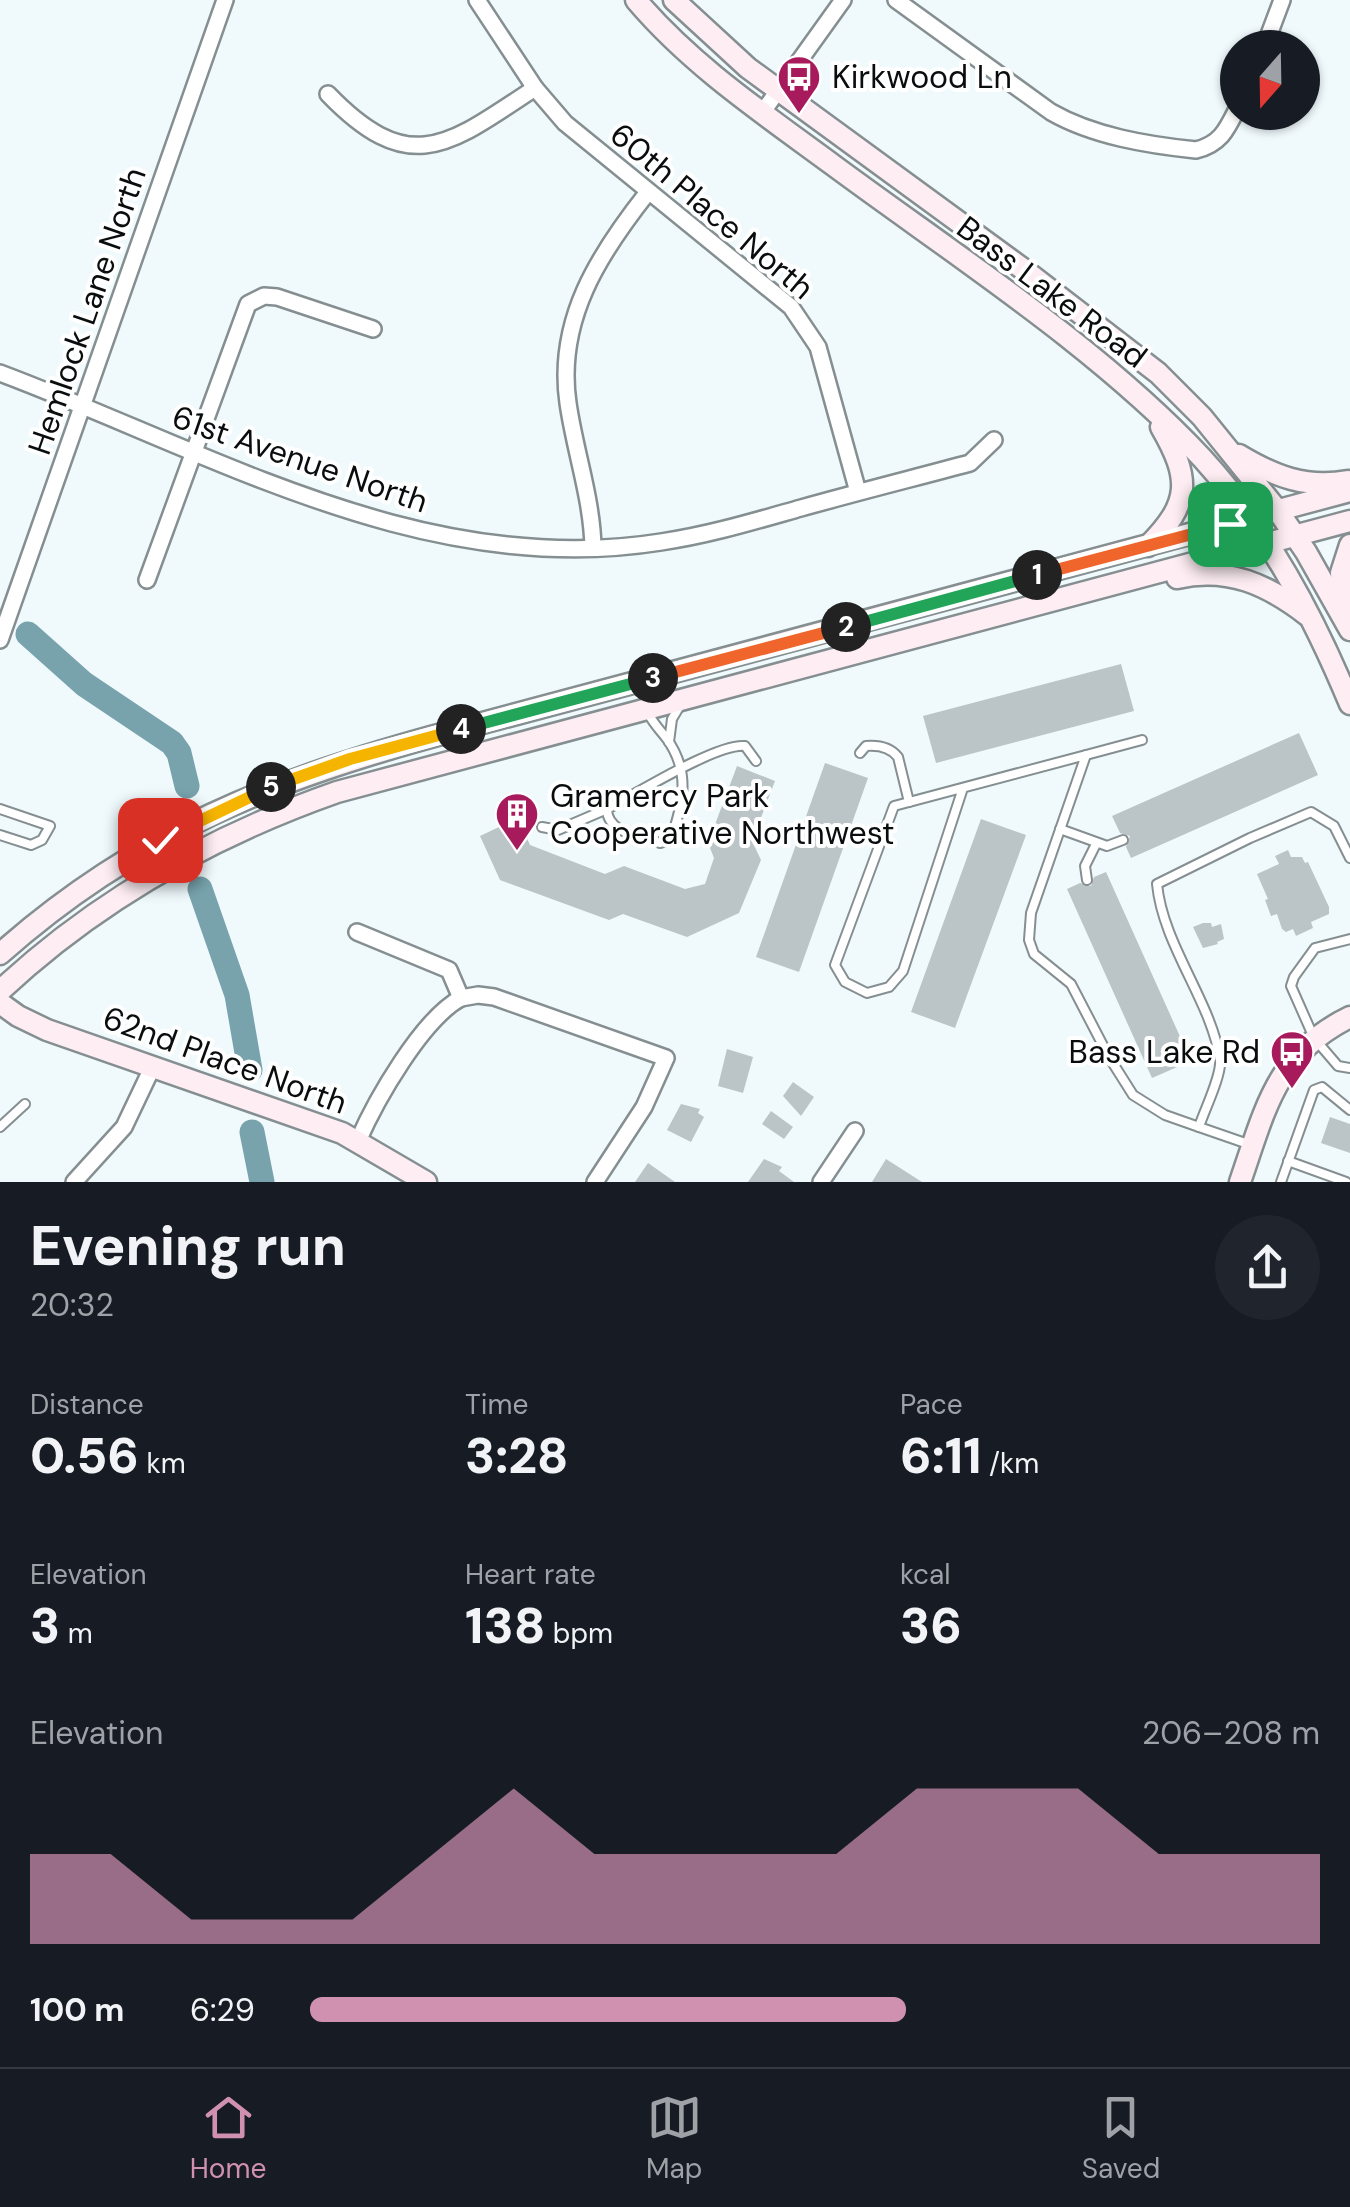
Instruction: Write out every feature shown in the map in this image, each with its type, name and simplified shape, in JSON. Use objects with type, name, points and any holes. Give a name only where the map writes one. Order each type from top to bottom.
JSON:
[{"type":"main road","name":"Bass Lake Road","points":[[636,0],[702,66],[1058,332],[1148,404],[1204,460],[1268,542],[1313,620],[1350,704]]},
{"type":"main road","name":"Bass Lake Road","points":[[674,0],[718,44],[778,91],[1114,337],[1168,383],[1230,450],[1278,511],[1348,626]]},
{"type":"main road","points":[[1148,404],[1175,451],[1184,479],[1173,518],[1148,546]]},
{"type":"main road","points":[[1230,450],[1288,479],[1317,484],[1350,480]]},
{"type":"main road","points":[[0,954],[51,912],[126,860],[259,791],[398,746],[1350,491]]},
{"type":"main road","points":[[0,991],[52,946],[120,896],[188,856],[266,819],[353,788],[1350,521]]},
{"type":"main road","points":[[1348,626],[1340,573],[1350,545]]},
{"type":"main road","points":[[1040,602],[1067,607],[1193,574],[1224,574],[1268,588],[1313,620]]},
{"type":"main road","points":[[646,708],[649,697],[661,688],[846,638],[873,620]]},
{"type":"main road","name":"62nd Place North","points":[[0,1003],[31,1023],[358,1140],[426,1182]]},
{"type":"main road","points":[[1240,1182],[1280,1076],[1314,1038],[1350,1017]]},
{"type":"street","name":"Hemlock Lane North","points":[[0,640],[225,0]]},
{"type":"street","name":"60th Place North","points":[[477,0],[535,88],[565,123],[771,288],[806,326],[822,359],[858,492]]},
{"type":"street","points":[[762,113],[843,0]]},
{"type":"street","points":[[896,0],[1071,124],[1196,150],[1212,146],[1226,130]]},
{"type":"street","points":[[1271,30],[1282,0]]},
{"type":"street","points":[[328,94],[363,128],[381,138],[403,146],[424,146],[466,134],[535,88]]},
{"type":"street","points":[[593,548],[588,492],[567,401],[565,363],[580,295],[595,264],[648,192]]},
{"type":"street","points":[[147,580],[242,315],[256,298],[277,298],[373,329]]},
{"type":"street","name":"61st Avenue North","points":[[0,373],[84,405],[193,454],[348,511],[411,530],[534,548],[660,542],[708,532],[970,463],[994,440]]},
{"type":"street","points":[[357,932],[449,970],[461,998]]},
{"type":"street","points":[[358,1140],[396,1073],[434,1021],[461,998],[494,997],[666,1058],[637,1118],[595,1182]]},
{"type":"street","points":[[74,1182],[124,1127],[154,1066]]},
{"type":"street","points":[[821,1182],[855,1131]]},
{"type":"lane","points":[[669,742],[672,719],[687,697]]},
{"type":"lane","points":[[608,809],[606,815],[614,828],[660,843],[671,839],[685,788],[669,742],[646,708]]},
{"type":"lane","points":[[963,788],[903,971],[889,988],[867,993],[845,982],[835,965],[894,806],[1142,740]]},
{"type":"lane","points":[[860,752],[866,746],[876,745],[894,751],[909,802]]},
{"type":"lane","points":[[542,827],[558,830],[608,809],[719,749],[745,746],[756,761]]},
{"type":"lane","points":[[1086,754],[1030,913],[1029,940],[1034,954],[1071,984],[1108,1058],[1133,1095],[1165,1114],[1253,1145]]},
{"type":"lane","points":[[0,809],[50,826],[42,840],[31,846],[0,835]]},
{"type":"lane","points":[[1199,1127],[1221,1064],[1206,1018],[1159,909],[1157,884],[1312,812],[1334,826],[1350,858]]},
{"type":"lane","points":[[1060,829],[1107,846],[1123,840]]},
{"type":"lane","points":[[1087,880],[1085,866],[1096,844]]},
{"type":"lane","points":[[1350,939],[1315,948],[1291,986],[1314,1038],[1338,1066],[1350,1068]]},
{"type":"lane","points":[[1281,1182],[1314,1090],[1322,1087],[1350,1110]]},
{"type":"lane","points":[[0,1127],[24,1104]]},
{"type":"lane","points":[[1288,1161],[1346,1182]]},
{"type":"building","points":[[1121,664],[1134,711],[936,763],[923,716]]},
{"type":"building","points":[[1299,733],[1318,775],[1131,858],[1126,847],[1130,836],[1120,833],[1112,816]]},
{"type":"building","points":[[825,763],[868,778],[799,972],[756,957]]},
{"type":"building","name":"Gramercy Park Cooperative Northwest","points":[[737,766],[775,781],[752,841],[761,860],[739,913],[687,937],[623,914],[609,920],[500,880],[480,836],[518,818],[530,845],[605,874],[624,866],[685,889],[705,884],[714,858],[708,843]]},
{"type":"building","points":[[981,819],[1026,835],[955,1028],[911,1012]]},
{"type":"building","points":[[1288,850],[1291,857],[1302,857],[1308,862],[1329,907],[1329,914],[1311,922],[1313,928],[1296,936],[1293,929],[1282,929],[1277,914],[1271,916],[1257,874],[1279,864],[1275,856]]},
{"type":"building","points":[[1106,872],[1191,1061],[1152,1078],[1067,889],[1080,883],[1091,886],[1094,877]]},
{"type":"building","points":[[1211,923],[1212,927],[1221,924],[1224,939],[1203,948],[1193,927]]},
{"type":"building","points":[[727,1049],[753,1057],[743,1093],[718,1086]]},
{"type":"building","points":[[793,1082],[814,1097],[801,1116],[783,1096]]},
{"type":"building","points":[[681,1104],[700,1109],[698,1113],[704,1117],[691,1142],[667,1130]]},
{"type":"building","points":[[771,1111],[793,1127],[784,1139],[762,1124]]},
{"type":"building","points":[[1330,1117],[1350,1124],[1350,1153],[1321,1143]]},
{"type":"building","points":[[764,1159],[782,1167],[779,1171],[794,1182],[748,1182]]},
{"type":"building","points":[[886,1159],[922,1182],[872,1182]]},
{"type":"building","points":[[648,1163],[675,1182],[635,1182]]},
{"type":"waterway","points":[[28,634],[84,684],[172,743],[179,753],[187,786]]},
{"type":"waterway","points":[[200,889],[237,995],[250,1070]]},
{"type":"waterway","points":[[252,1132],[262,1182]]},
{"type":"place","name":"Kirkwood Ln","points":[[799,115]]},
{"type":"place","name":"Gramercy Park Cooperative Northwest","points":[[517,852]]},
{"type":"place","name":"Bass Lake Rd","points":[[1292,1090]]},
{"type":"route","points":[[160,840],[259,791],[350,759],[1230,524]]}]
